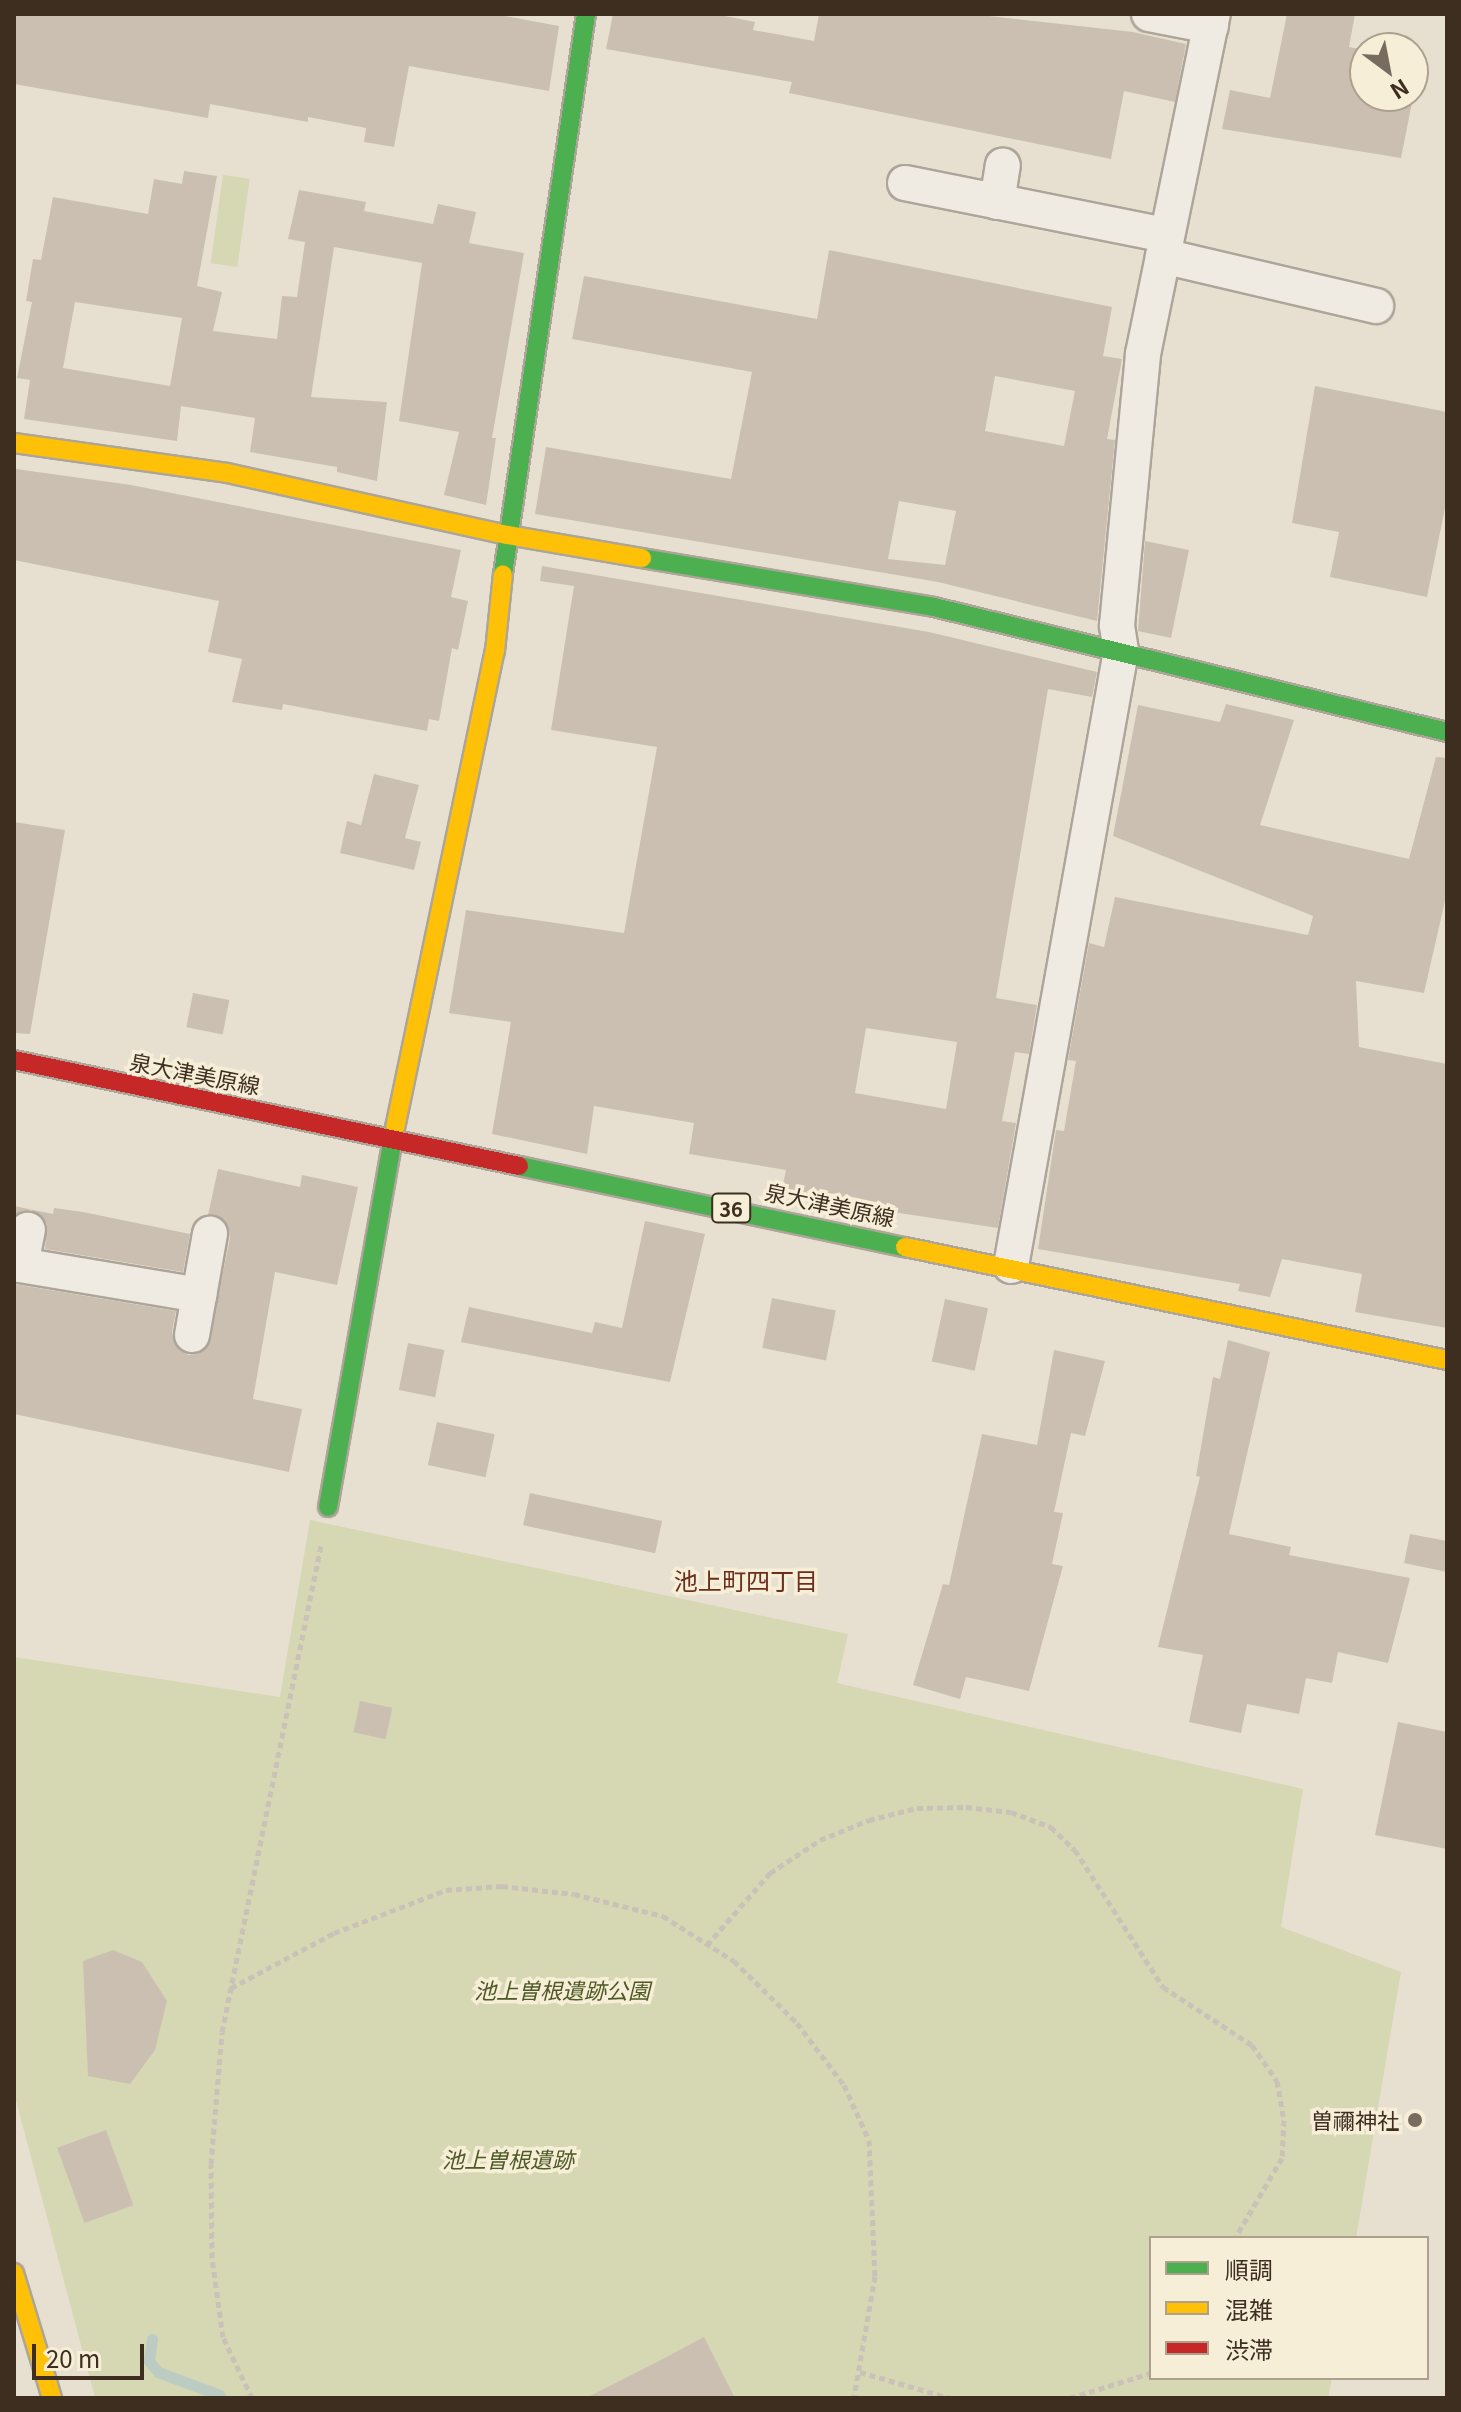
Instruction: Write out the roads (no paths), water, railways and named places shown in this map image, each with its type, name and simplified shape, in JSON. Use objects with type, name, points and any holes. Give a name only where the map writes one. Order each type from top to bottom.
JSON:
[{"type":"main road","points":[[328,1507],[393,1137],[495,651],[507,535],[586,14]]},
{"type":"main road","points":[[14,443],[227,473],[507,535],[934,607],[1447,732]]},
{"type":"main road","name":"泉大津美原線","points":[[14,1060],[1011,1266],[1447,1360]]},
{"type":"main road","points":[[14,2273],[52,2398]]},
{"type":"street","points":[[1011,1266],[1121,651],[1117,625],[1143,354],[1212,20],[1149,14]]},
{"type":"street","points":[[997,202],[1003,165]]},
{"type":"street","points":[[905,183],[997,202],[1376,306]]},
{"type":"street","points":[[28,1230],[17,1264],[199,1295]]},
{"type":"street","points":[[192,1335],[210,1234]]},
{"type":"waterway","points":[[152,2339],[149,2361],[158,2372],[220,2395]]},
{"type":"place","name":"曽禰神社","points":[[1415,2120]]},
{"type":"district","name":"池上町四丁目","points":[[746,1580]]},
{"type":"park label","name":"池上曽根遺跡公園","points":[[562,1990]]},
{"type":"park label","name":"池上曽根遺跡","points":[[508,2159]]}]
